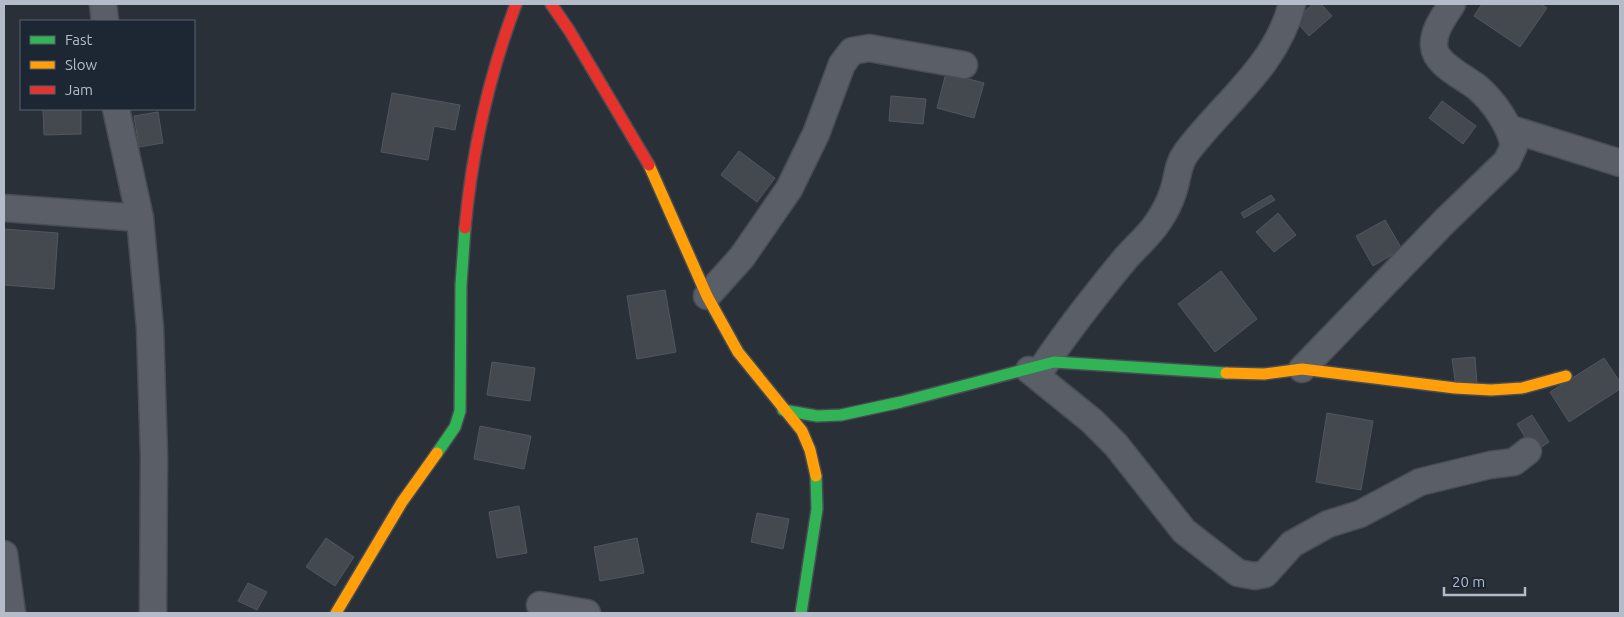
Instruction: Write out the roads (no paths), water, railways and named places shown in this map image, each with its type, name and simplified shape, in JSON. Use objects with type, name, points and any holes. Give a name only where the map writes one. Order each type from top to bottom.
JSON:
[{"type":"street","points":[[104,4],[105,20]]},
{"type":"street","points":[[336,613],[412,485],[438,451],[459,417],[463,362],[461,287],[470,184],[487,91],[503,37],[516,4]]},
{"type":"street","points":[[551,4],[569,30],[649,166],[707,296],[738,352],[783,410],[802,431],[810,450],[816,477],[817,509],[802,613]]},
{"type":"street","points":[[1037,367],[1159,221],[1174,190],[1178,169],[1184,156],[1197,137],[1241,91],[1270,54],[1281,37],[1292,4]]},
{"type":"street","points":[[1302,369],[1438,228],[1507,160],[1514,146],[1508,128],[1498,110],[1478,88],[1440,59],[1434,49],[1437,29],[1452,4]]},
{"type":"street","points":[[707,296],[742,256],[789,190],[816,134],[842,64],[852,51],[869,48],[964,65]]},
{"type":"street","points":[[116,110],[140,218],[150,328],[154,456],[153,613]]},
{"type":"street","points":[[1508,128],[1620,163]]},
{"type":"street","points":[[4,208],[140,218]]},
{"type":"street","points":[[783,410],[817,416],[841,415],[1037,367],[1065,362],[1192,372],[1264,374],[1302,369],[1455,388],[1491,390],[1522,388],[1566,376]]},
{"type":"street","points":[[1037,367],[1116,445],[1184,531],[1238,573],[1247,575],[1265,574],[1292,544],[1328,524],[1360,514],[1420,482],[1490,465],[1514,462],[1528,451]]},
{"type":"street","points":[[4,554],[12,613]]},
{"type":"street","points":[[540,606],[587,613]]}]
